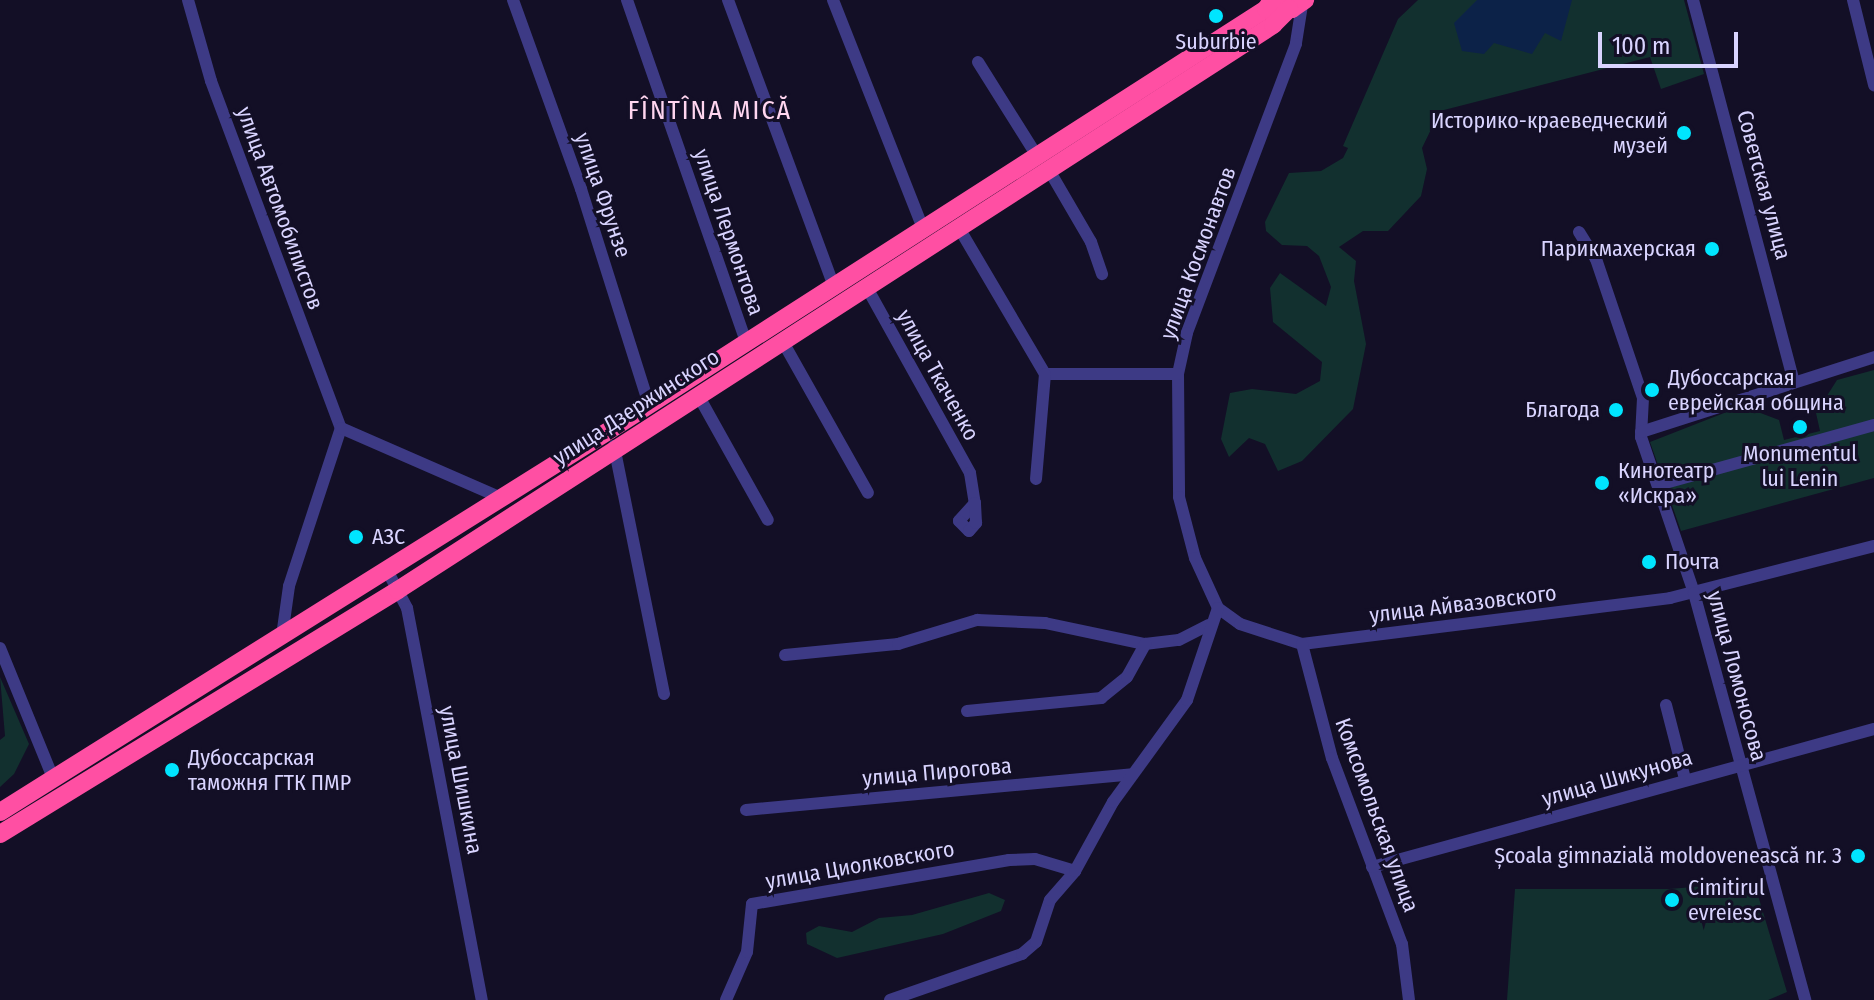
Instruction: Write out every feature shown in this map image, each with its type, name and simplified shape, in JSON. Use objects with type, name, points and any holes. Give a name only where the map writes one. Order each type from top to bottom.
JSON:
[{"type":"highway","name":"улица Дзержинского","points":[[0,812],[388,572],[923,229],[1043,163],[1273,25],[1289,3]]},
{"type":"highway","name":"улица Дзержинского","points":[[0,834],[398,590],[959,228],[1043,163]]},
{"type":"street","name":"улица Автомобилистов","points":[[188,0],[211,81],[341,428]]},
{"type":"street","name":"улица Фрунзе","points":[[513,0],[581,189],[649,405]]},
{"type":"street","name":"улица Лермонтова","points":[[627,0],[746,342]]},
{"type":"street","points":[[728,0],[834,287]]},
{"type":"street","points":[[833,0],[923,229]]},
{"type":"street","name":"Советская улица","points":[[1693,0],[1794,381]]},
{"type":"street","points":[[1853,0],[1874,85]]},
{"type":"street","name":"улица Космонавтов","points":[[1240,624],[1218,608],[1195,558],[1179,497],[1178,374],[1187,333],[1300,30],[1289,3]]},
{"type":"street","points":[[978,62],[1091,242],[1102,274]]},
{"type":"street","points":[[959,228],[1045,374],[1036,479]]},
{"type":"street","name":"улица Ломоносова","points":[[1579,232],[1596,259],[1643,398],[1641,432],[1694,593],[1805,1000]]},
{"type":"street","name":"улица Ткаченко","points":[[866,286],[975,484],[975,503]]},
{"type":"street","points":[[783,342],[868,493]]},
{"type":"street","points":[[1641,432],[1874,357]]},
{"type":"street","points":[[1045,374],[1178,374]]},
{"type":"street","points":[[698,395],[768,520]]},
{"type":"street","points":[[1658,485],[1874,425]]},
{"type":"street","points":[[282,636],[289,586],[341,428],[501,498]]},
{"type":"street","points":[[610,430],[664,694]]},
{"type":"street","name":"улица Айвазовского","points":[[1240,624],[1302,644],[1694,593],[1874,546]]},
{"type":"street","name":"улица Шишкина","points":[[388,572],[407,608],[482,1000]]},
{"type":"street","points":[[890,1000],[1022,954],[1036,942],[1050,900],[1075,871],[1132,774],[1187,700],[1204,655],[1208,625],[1218,608]]},
{"type":"street","points":[[785,655],[898,644],[977,620],[1008,618],[1145,644],[1179,640],[1208,625]]},
{"type":"street","points":[[967,711],[1101,698],[1127,677],[1145,644]]},
{"type":"street","name":"Комсомольская улица","points":[[1302,644],[1332,758],[1402,944],[1409,1000]]},
{"type":"street","points":[[0,648],[54,780]]},
{"type":"street","points":[[1666,705],[1685,779]]},
{"type":"street","name":"улица Шикунова","points":[[1372,867],[1874,729]]},
{"type":"street","name":"улица Пирогова","points":[[746,810],[1132,774]]},
{"type":"street","name":"улица Циолковского","points":[[726,1000],[747,952],[752,904],[1009,860],[1035,859],[1075,871]]},
{"type":"green space","points":[[1418,0],[1684,0],[1704,74],[1661,89],[1650,57],[1440,111],[1422,148],[1427,169],[1421,196],[1388,231],[1363,231],[1339,247],[1356,261],[1354,281],[1366,344],[1353,409],[1302,461],[1278,471],[1265,444],[1249,438],[1229,457],[1221,439],[1230,393],[1252,389],[1296,394],[1320,381],[1322,362],[1273,322],[1270,288],[1280,273],[1326,306],[1331,287],[1319,256],[1307,246],[1282,245],[1266,231],[1265,222],[1289,173],[1321,171],[1343,158],[1348,148],[1343,146],[1398,19]]},
{"type":"green space","points":[[1874,370],[1874,478],[1681,531],[1650,442],[1742,406],[1779,420],[1784,440],[1820,431],[1816,413],[1837,380]]},
{"type":"green space","points":[[0,677],[29,744],[14,774],[0,787],[0,740],[5,736]]},
{"type":"green space","points":[[1754,882],[1787,992],[1768,1000],[1507,1000],[1515,889],[1669,889]]},
{"type":"green space","points":[[989,893],[1005,900],[1001,911],[943,934],[837,958],[807,944],[806,933],[819,926],[852,932],[879,918],[912,915]]},
{"type":"water","points":[[1477,0],[1572,0],[1561,41],[1545,33],[1532,54],[1494,43],[1484,54],[1462,51],[1454,23]]},
{"type":"place","name":"Suburbie","points":[[1216,16]]},
{"type":"place","name":"Историко-краеведческий музей","points":[[1684,133]]},
{"type":"place","name":"Парикмахерская","points":[[1712,249]]},
{"type":"place","name":"Дубоссарская еврейская община","points":[[1652,390]]},
{"type":"place","name":"Благода","points":[[1616,410]]},
{"type":"place","name":"Monumentul lui Lenin","points":[[1800,427]]},
{"type":"place","name":"Кинотеатр «Искра»","points":[[1602,483]]},
{"type":"place","name":"АЗС","points":[[356,537]]},
{"type":"place","name":"Почта","points":[[1649,562]]},
{"type":"place","name":"Дубоссарская таможня ГТК ПМР","points":[[172,770]]},
{"type":"place","name":"Școala gimnazială moldovenească nr. 3","points":[[1858,856]]},
{"type":"place","name":"Cimitirul evreiesc","points":[[1672,900]]},
{"type":"district","name":"FÎNTÎNA MICĂ","points":[[710,111]]}]
